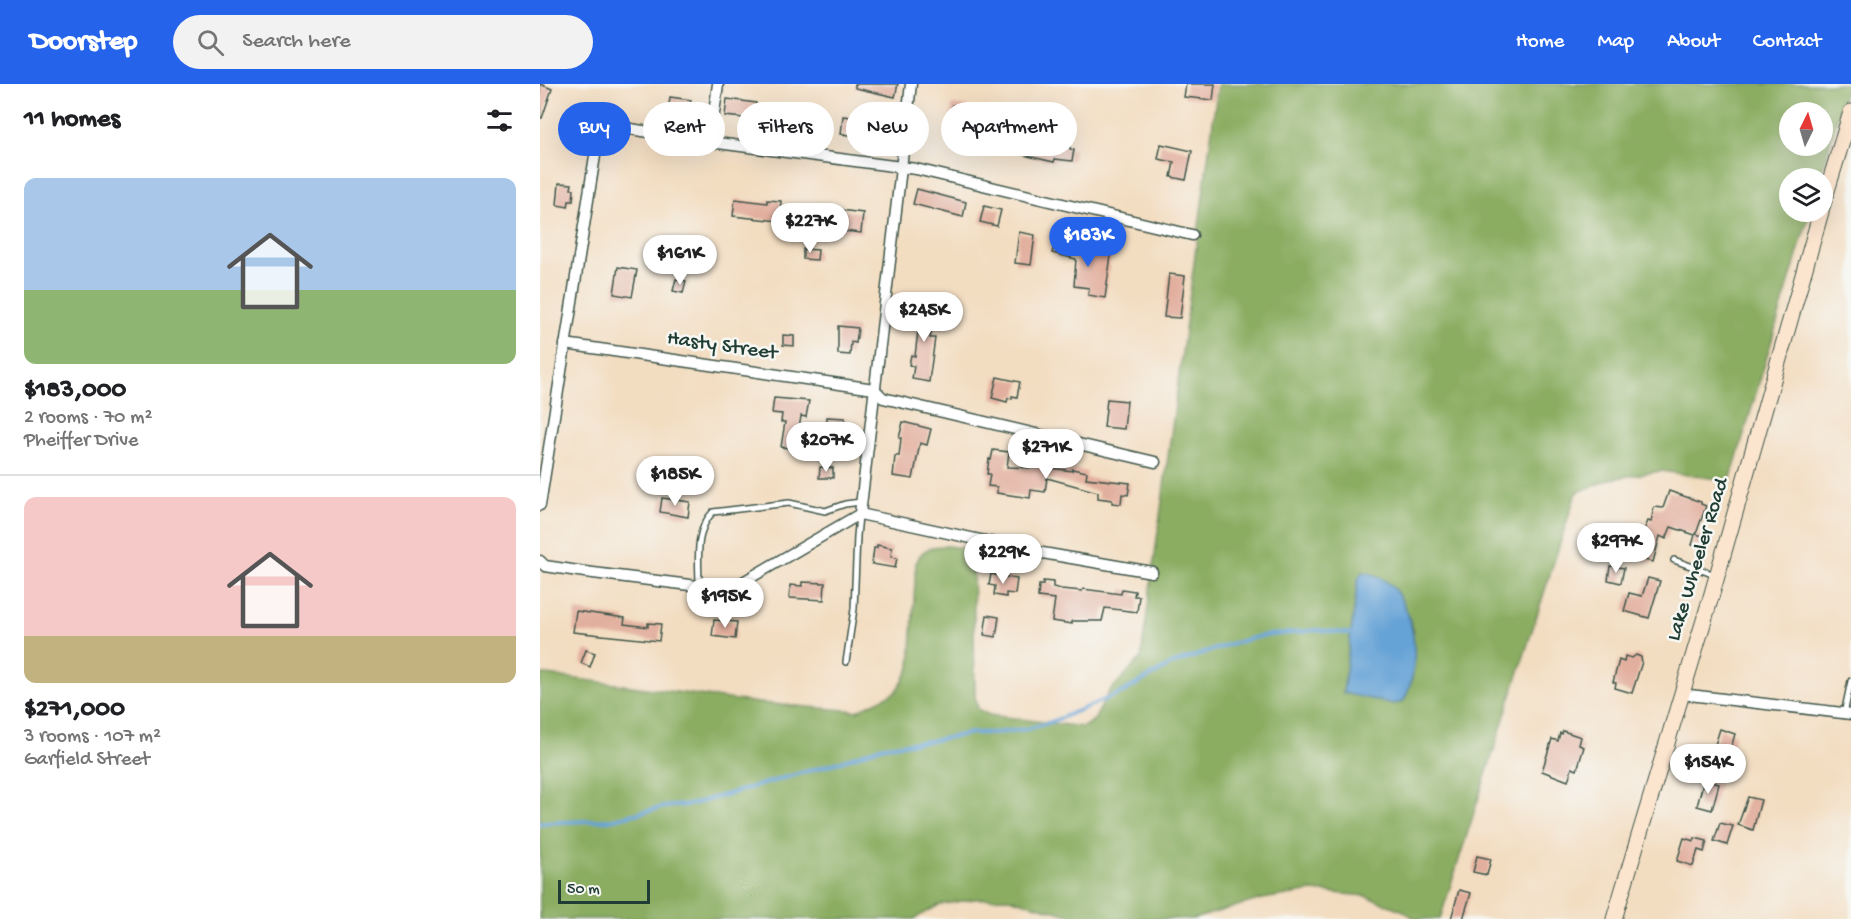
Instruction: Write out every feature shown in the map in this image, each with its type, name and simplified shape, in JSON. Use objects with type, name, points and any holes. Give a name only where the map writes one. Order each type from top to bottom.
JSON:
[{"type":"street","points":[[716,102],[718,84]]},
{"type":"street","points":[[860,514],[903,167],[911,84]]},
{"type":"street","points":[[1833,171],[1851,112]]},
{"type":"street","points":[[540,505],[600,124],[643,131]]},
{"type":"street","points":[[725,144],[903,167],[1192,235]]},
{"type":"street","name":"Lake Wheeler Road","points":[[1614,919],[1717,575],[1818,222]]},
{"type":"street","name":"Hasty Street","points":[[565,344],[874,389],[883,398],[1155,462]]},
{"type":"street","points":[[540,561],[545,566],[722,589],[736,586],[860,514],[1019,548],[1152,572]]},
{"type":"street","points":[[1681,694],[1848,714]]},
{"type":"lane","points":[[699,586],[701,532],[706,519],[713,512],[789,503],[825,511],[845,504],[861,502]]},
{"type":"lane","points":[[846,663],[854,609],[860,514]]},
{"type":"lane","points":[[1674,560],[1717,575]]},
{"type":"lane","points":[[1848,714],[1851,681]]},
{"type":"green space","points":[[1218,84],[1847,84],[1833,133],[1833,102],[1779,102],[1779,156],[1826,156],[1823,168],[1779,168],[1779,222],[1807,222],[1730,481],[1661,471],[1610,479],[1576,493],[1440,919],[1415,919],[1404,911],[1365,896],[1313,891],[1262,899],[1193,919],[1083,919],[1009,898],[974,899],[939,905],[914,919],[540,919],[540,674],[759,703],[857,711],[896,692],[910,668],[916,563],[926,550],[932,547],[947,546],[973,553],[975,697],[978,709],[989,715],[1083,727],[1094,720],[1109,692],[1141,658]],"holes":[[[1375,575],[1389,586],[1408,615],[1414,632],[1367,697],[1343,693],[1358,580]]]},
{"type":"water","points":[[1362,572],[1380,577],[1394,589],[1404,605],[1411,625],[1414,666],[1410,686],[1403,702],[1394,704],[1343,693],[1358,580]]},
{"type":"building","points":[[540,84],[552,89],[542,118],[540,118]]},
{"type":"building","points":[[855,84],[898,84],[895,97],[855,88]]},
{"type":"building","points":[[1186,84],[1215,84],[1213,100],[1184,97]]},
{"type":"building","points":[[670,97],[691,100],[691,102],[669,102]]},
{"type":"building","points":[[727,99],[749,102],[737,102],[737,117],[725,116]]},
{"type":"building","points":[[843,116],[846,116],[846,135],[841,134]]},
{"type":"building","points":[[1161,144],[1192,151],[1186,180],[1171,177],[1174,162],[1158,159]]},
{"type":"building","points":[[1027,156],[1073,156],[1072,161],[1055,159],[1054,162]]},
{"type":"building","points":[[559,183],[572,184],[571,189],[574,189],[573,201],[569,201],[568,207],[557,205]]},
{"type":"building","points":[[917,189],[966,202],[963,217],[913,204]]},
{"type":"building","points":[[735,199],[767,203],[767,200],[781,201],[779,221],[733,216]]},
{"type":"building","points":[[984,206],[1001,210],[997,226],[980,222]]},
{"type":"building","points":[[817,207],[863,213],[861,233],[834,230],[835,225],[815,222]]},
{"type":"building","points":[[1019,232],[1035,235],[1031,265],[1015,263]]},
{"type":"building","points":[[1064,239],[1081,244],[1079,250],[1111,255],[1105,298],[1088,295],[1089,288],[1074,286],[1076,259],[1052,253],[1054,246],[1062,248]]},
{"type":"building","points":[[803,249],[818,250],[817,260],[803,259]]},
{"type":"building","points":[[618,267],[637,270],[632,297],[614,294]]},
{"type":"building","points":[[1169,274],[1185,276],[1180,318],[1164,317]]},
{"type":"building","points":[[676,279],[686,281],[683,293],[673,291]]},
{"type":"building","points":[[921,301],[937,305],[930,338],[935,338],[929,382],[912,379],[914,366],[909,365],[911,355],[915,356],[919,323],[916,322]]},
{"type":"building","points":[[838,326],[858,328],[856,343],[851,342],[850,355],[838,354]]},
{"type":"building","points":[[783,335],[794,336],[794,346],[783,345]]},
{"type":"building","points":[[997,377],[1020,382],[1017,397],[1008,398],[1007,402],[992,398]]},
{"type":"building","points":[[774,398],[809,401],[806,417],[801,416],[796,449],[781,447],[785,422],[781,422],[782,414],[772,413]]},
{"type":"building","points":[[1107,399],[1127,401],[1124,429],[1104,427]]},
{"type":"building","points":[[827,417],[845,418],[845,448],[825,447]]},
{"type":"building","points":[[903,422],[931,429],[927,445],[920,443],[913,479],[893,476],[895,456],[899,456],[901,438],[899,438]]},
{"type":"building","points":[[993,450],[1009,452],[1007,467],[1034,468],[1035,466],[1072,471],[1072,469],[1087,472],[1086,478],[1130,483],[1128,495],[1122,494],[1121,504],[1112,503],[1112,500],[1098,498],[1098,492],[1047,478],[1045,492],[1031,490],[1030,498],[997,493],[997,487],[988,486],[989,459],[991,460]]},
{"type":"building","points":[[820,467],[833,468],[833,478],[819,478]]},
{"type":"building","points":[[1669,491],[1701,502],[1706,506],[1696,534],[1706,537],[1702,548],[1692,545],[1695,535],[1671,527],[1666,539],[1660,536],[1653,562],[1641,559],[1645,542],[1640,540],[1648,521],[1651,522],[1654,507],[1663,508]]},
{"type":"building","points":[[662,498],[690,502],[688,517],[660,512]]},
{"type":"building","points":[[877,545],[892,548],[891,557],[897,558],[895,568],[872,564],[874,548],[877,548]]},
{"type":"building","points":[[1610,566],[1624,568],[1621,583],[1608,580]]},
{"type":"building","points":[[991,574],[1017,579],[1015,594],[1006,593],[1006,597],[994,595],[995,586],[989,585]]},
{"type":"building","points":[[1648,578],[1660,581],[1649,618],[1624,611],[1629,593],[1642,596]]},
{"type":"building","points":[[1043,581],[1053,582],[1053,587],[1061,589],[1082,591],[1083,589],[1121,594],[1122,589],[1135,591],[1134,596],[1139,596],[1137,612],[1105,608],[1102,621],[1072,621],[1072,624],[1052,621],[1055,599],[1038,597],[1039,585],[1043,585]]},
{"type":"building","points":[[802,582],[825,583],[824,600],[789,598],[790,585],[802,586]]},
{"type":"building","points":[[576,611],[625,618],[624,624],[648,627],[648,623],[661,624],[659,641],[573,632]]},
{"type":"building","points":[[987,615],[999,617],[996,637],[984,635]]},
{"type":"building","points":[[714,620],[737,622],[735,639],[712,636]]},
{"type":"building","points":[[586,650],[595,653],[590,667],[581,663]]},
{"type":"building","points":[[1636,655],[1641,657],[1642,662],[1632,693],[1615,688],[1616,683],[1613,682],[1619,660],[1624,662],[1625,656],[1632,658]]},
{"type":"building","points":[[1720,729],[1735,734],[1730,752],[1714,748]]},
{"type":"building","points":[[1563,731],[1581,737],[1579,745],[1584,747],[1577,770],[1572,768],[1568,781],[1542,771],[1552,739],[1558,741]]},
{"type":"building","points":[[1704,780],[1719,784],[1712,810],[1697,806]]},
{"type":"building","points":[[1748,797],[1761,800],[1753,830],[1738,825]]},
{"type":"building","points":[[1720,823],[1733,826],[1727,845],[1714,841]]},
{"type":"building","points":[[1684,838],[1707,841],[1704,852],[1698,850],[1693,866],[1677,861]]},
{"type":"building","points":[[1477,856],[1491,859],[1487,875],[1473,872]]},
{"type":"building","points":[[1459,890],[1471,893],[1463,919],[1451,919]]},
{"type":"waterway","points":[[540,823],[609,820],[664,807],[693,804],[836,763],[884,746],[972,733],[1027,729],[1051,722],[1123,692],[1172,664],[1261,636],[1317,630],[1355,634]]}]
